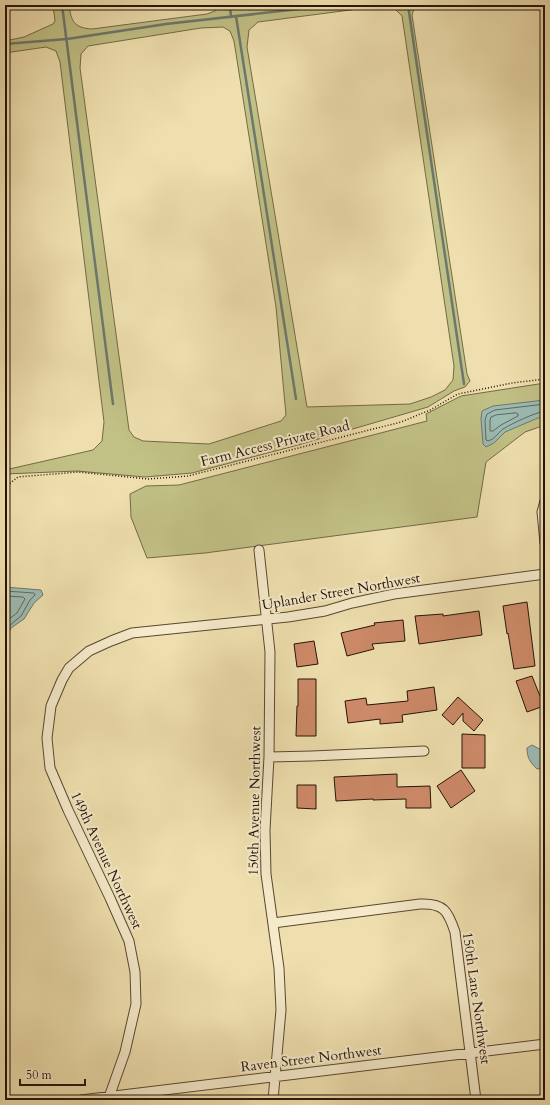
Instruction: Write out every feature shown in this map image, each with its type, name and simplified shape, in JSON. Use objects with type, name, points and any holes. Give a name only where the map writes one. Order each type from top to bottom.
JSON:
[{"type":"street","points":[[545,501],[542,512],[545,543]]},
{"type":"street","name":"150th Avenue Northwest","points":[[259,550],[270,652],[269,757],[265,830],[266,874],[279,968],[281,1010],[273,1100]]},
{"type":"street","name":"Uplander Street Northwest","points":[[62,680],[69,668],[89,651],[132,633],[266,619],[325,611],[352,603],[394,594],[545,574]]},
{"type":"street","name":"149th Avenue Northwest","points":[[62,680],[51,706],[47,738],[50,768],[129,941],[135,972],[136,1004],[125,1052],[108,1098]]},
{"type":"street","points":[[269,757],[424,751]]},
{"type":"street","name":"150th Lane Northwest","points":[[273,923],[420,904],[438,906],[449,915],[455,932],[476,1100]]},
{"type":"street","name":"Raven Street Northwest","points":[[81,1100],[108,1098],[545,1044]]},
{"type":"path","name":"Farm Access Private Road","points":[[5,487],[18,477],[71,473],[148,479],[188,476],[401,422],[430,410],[458,394],[512,383],[545,379]]},
{"type":"shaded area","points":[[53,5],[69,5],[74,23],[81,27],[92,29],[207,14],[215,11],[219,5],[236,5],[239,8],[250,9],[286,5],[416,5],[412,15],[467,374],[470,381],[465,387],[454,391],[428,407],[298,445],[192,473],[145,477],[77,471],[5,474],[5,470],[93,450],[102,441],[104,422],[60,62],[56,51],[46,47],[5,53],[5,41],[24,37],[53,24],[55,21]],"holes":[[[381,6],[394,8],[402,16],[454,366],[453,380],[445,390],[431,397],[410,404],[307,407],[247,47],[249,30],[258,22]],[[223,27],[230,31],[234,41],[276,307],[286,415],[281,421],[209,444],[143,441],[134,437],[129,430],[80,68],[81,54],[88,46],[201,28]]]},
{"type":"shaded area","points":[[545,383],[545,425],[525,432],[486,462],[477,517],[205,553],[147,558],[131,517],[130,494],[146,486],[179,485],[427,421],[426,414],[461,396]]},
{"type":"water","points":[[545,400],[545,415],[505,432],[494,443],[486,447],[483,444],[481,419],[482,411],[493,406]]},
{"type":"water","points":[[5,587],[41,590],[43,595],[34,603],[24,619],[11,628],[5,642]]},
{"type":"water","points":[[532,745],[545,752],[545,768],[537,769],[529,760],[527,748]]},
{"type":"building","points":[[527,602],[535,666],[514,669],[503,606]]},
{"type":"building","points":[[479,611],[482,635],[419,644],[415,616],[443,614],[443,616]]},
{"type":"building","points":[[403,620],[405,641],[372,644],[374,649],[347,656],[341,633],[375,625],[374,623]]},
{"type":"building","points":[[314,641],[318,664],[297,667],[294,644]]},
{"type":"building","points":[[532,676],[544,706],[527,712],[516,681]]},
{"type":"building","points":[[298,679],[316,679],[316,736],[296,736]]},
{"type":"building","points":[[434,687],[437,710],[402,715],[403,722],[380,724],[380,719],[348,723],[345,701],[366,698],[367,705],[408,701],[407,691]]},
{"type":"building","points":[[458,697],[483,720],[474,731],[463,721],[463,713],[453,725],[442,715]]},
{"type":"building","points":[[462,734],[485,735],[485,768],[462,768]]},
{"type":"building","points":[[461,770],[475,791],[451,808],[437,786]]},
{"type":"building","points":[[397,774],[397,787],[430,786],[431,808],[406,808],[406,799],[336,801],[334,777]]},
{"type":"building","points":[[297,785],[316,785],[316,809],[297,808]]},
{"type":"waterway","points":[[62,5],[113,404]]},
{"type":"waterway","points":[[230,5],[231,17]]},
{"type":"waterway","points":[[5,44],[67,39],[166,24],[335,5]]},
{"type":"waterway","points":[[408,5],[464,384]]},
{"type":"waterway","points":[[236,16],[296,399]]}]
